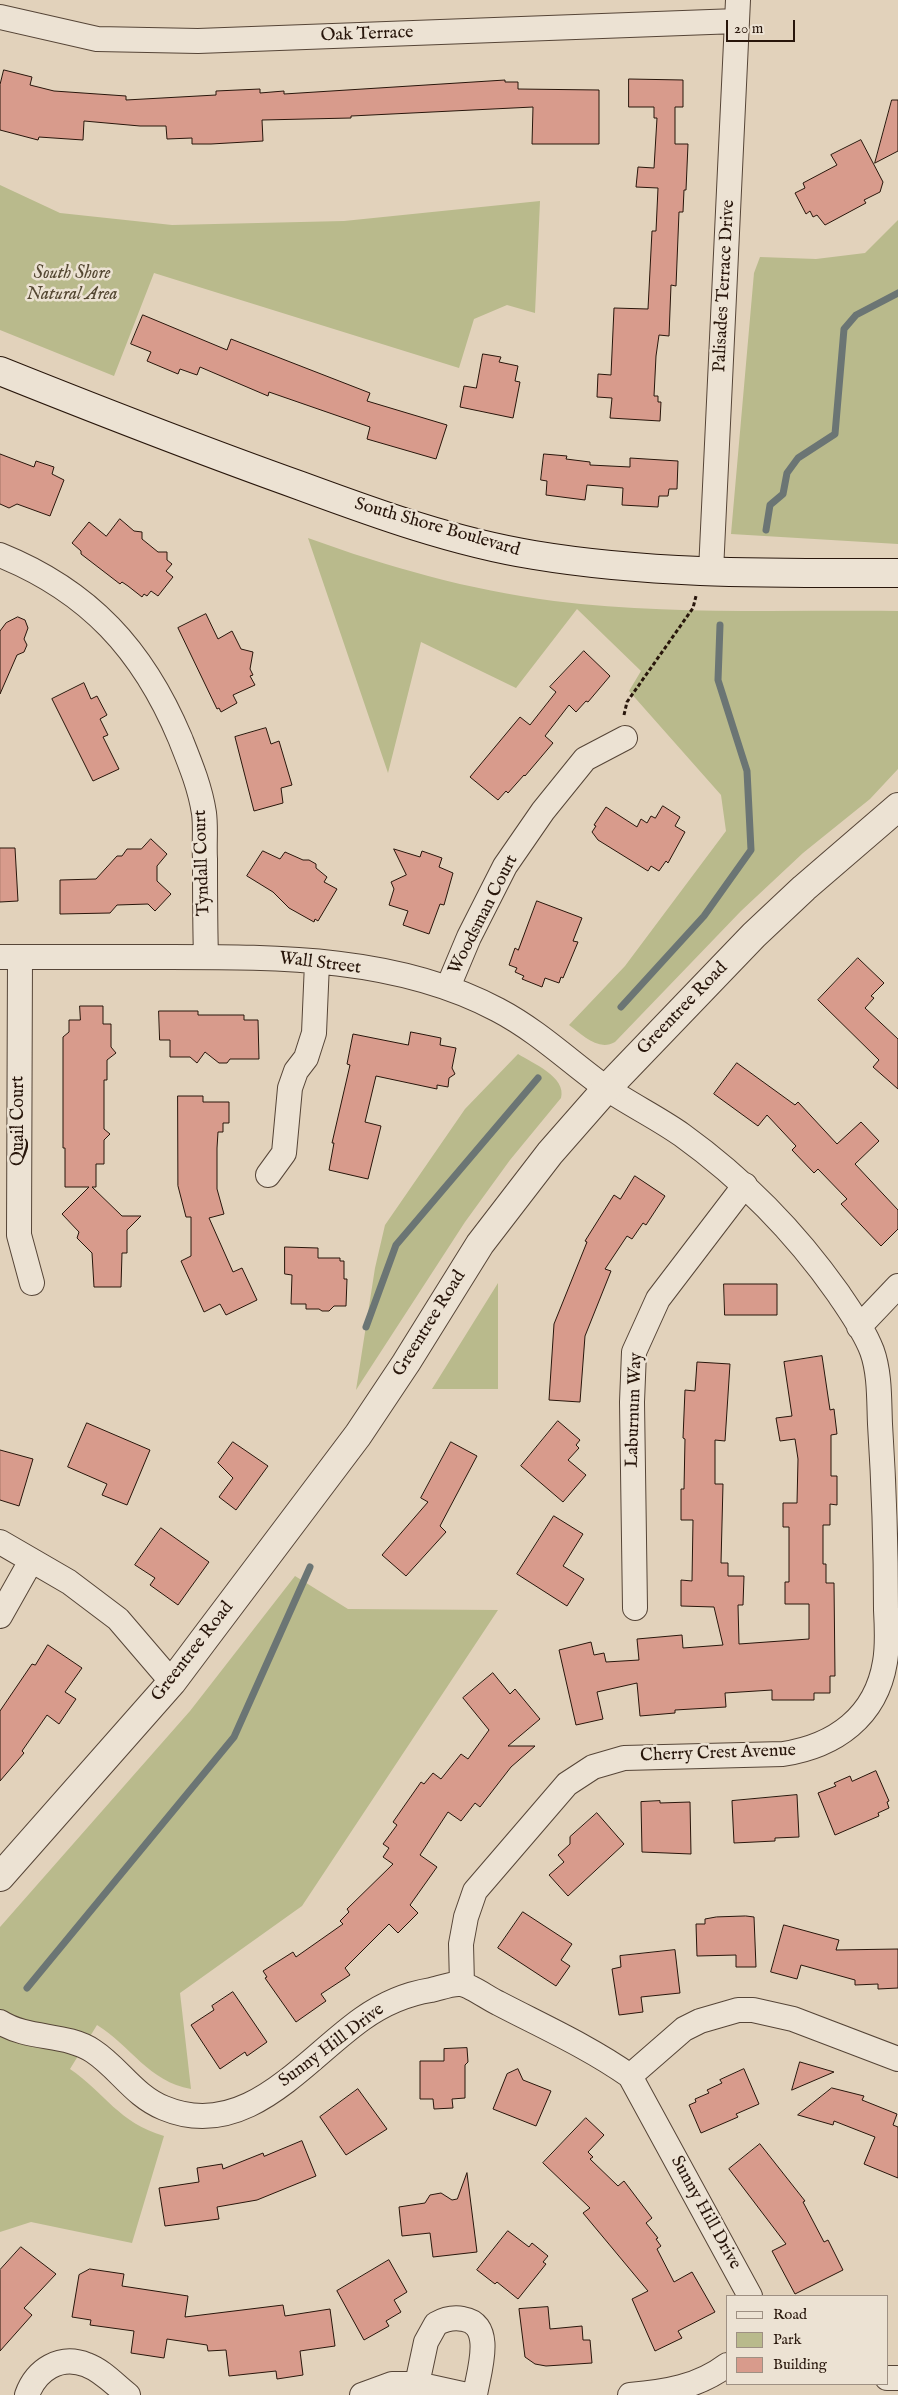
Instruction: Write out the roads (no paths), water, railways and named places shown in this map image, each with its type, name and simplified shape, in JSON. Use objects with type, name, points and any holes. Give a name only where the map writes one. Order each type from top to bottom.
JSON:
[{"type":"street","name":"Oak Terrace","points":[[0,17],[97,40],[198,41],[737,10]]},
{"type":"street","name":"Palisades Terrace Drive","points":[[707,571],[737,10]]},
{"type":"street","name":"South Shore Boulevard","points":[[0,371],[229,460],[422,528],[533,555],[598,564],[707,571],[898,573]]},
{"type":"street","name":"Tyndall Court","points":[[0,555],[46,577],[71,592],[99,616],[124,642],[146,672],[168,710],[196,777],[204,814],[206,957]]},
{"type":"street","name":"Woodsman Court","points":[[448,987],[469,937],[505,866],[542,811],[585,760],[625,738]]},
{"type":"street","name":"Greentree Road","points":[[0,1877],[172,1682],[358,1435],[406,1363],[480,1244],[550,1153],[607,1088],[754,935],[804,888],[898,807]]},
{"type":"street","name":"Wall Street","points":[[10,957],[268,958],[383,971],[448,987],[497,1009],[550,1044],[607,1088]]},
{"type":"street","name":"Quail Court","points":[[10,957],[19,1234],[32,1283]]},
{"type":"street","points":[[268,1174],[284,1152],[290,1088],[296,1071],[306,1058],[314,1033],[317,963]]},
{"type":"street","name":"Cherry Crest Avenue","points":[[462,1984],[461,1944],[466,1917],[475,1891],[567,1784],[593,1767],[624,1758],[783,1754],[802,1751],[834,1738],[861,1715],[877,1690],[886,1658],[892,1497],[878,1379],[872,1352],[852,1313],[823,1272],[782,1222],[745,1185],[681,1134],[607,1088]]},
{"type":"street","name":"Laburnum Way","points":[[635,1608],[632,1402],[634,1352],[658,1299],[745,1185]]},
{"type":"street","points":[[859,1327],[898,1286]]},
{"type":"street","points":[[0,1542],[69,1582],[118,1619],[172,1682]]},
{"type":"street","points":[[0,1616],[31,1561]]},
{"type":"street","name":"Sunny Hill Drive","points":[[0,2022],[21,2032],[76,2043],[93,2051],[147,2100],[164,2108],[201,2117],[243,2108],[264,2098],[362,2019],[387,2004],[423,1991],[462,1984],[607,2060],[630,2076],[749,2295]]},
{"type":"street","points":[[630,2076],[684,2029],[700,2021],[738,2010],[753,2010],[793,2020],[898,2059]]},
{"type":"street","points":[[416,2384],[426,2342],[436,2324],[455,2318],[467,2320],[476,2325],[481,2333],[482,2344],[474,2395]]},
{"type":"street","points":[[27,2395],[31,2382],[44,2368],[60,2362],[77,2361],[100,2372],[128,2395]]},
{"type":"street","points":[[630,2395],[678,2389],[702,2380],[726,2366]]},
{"type":"street","points":[[362,2395],[392,2384],[416,2384],[467,2395]]},
{"type":"waterway","points":[[766,530],[770,505],[783,494],[787,473],[798,458],[835,434],[844,329],[856,315],[898,293]]},
{"type":"waterway","points":[[621,1007],[704,916],[751,850],[747,771],[718,680],[720,625]]},
{"type":"waterway","points":[[366,1327],[396,1245],[538,1078]]},
{"type":"waterway","points":[[27,1988],[234,1737],[310,1567]]},
{"type":"park label","name":"South Shore Natural Area","points":[[72,284]]}]
